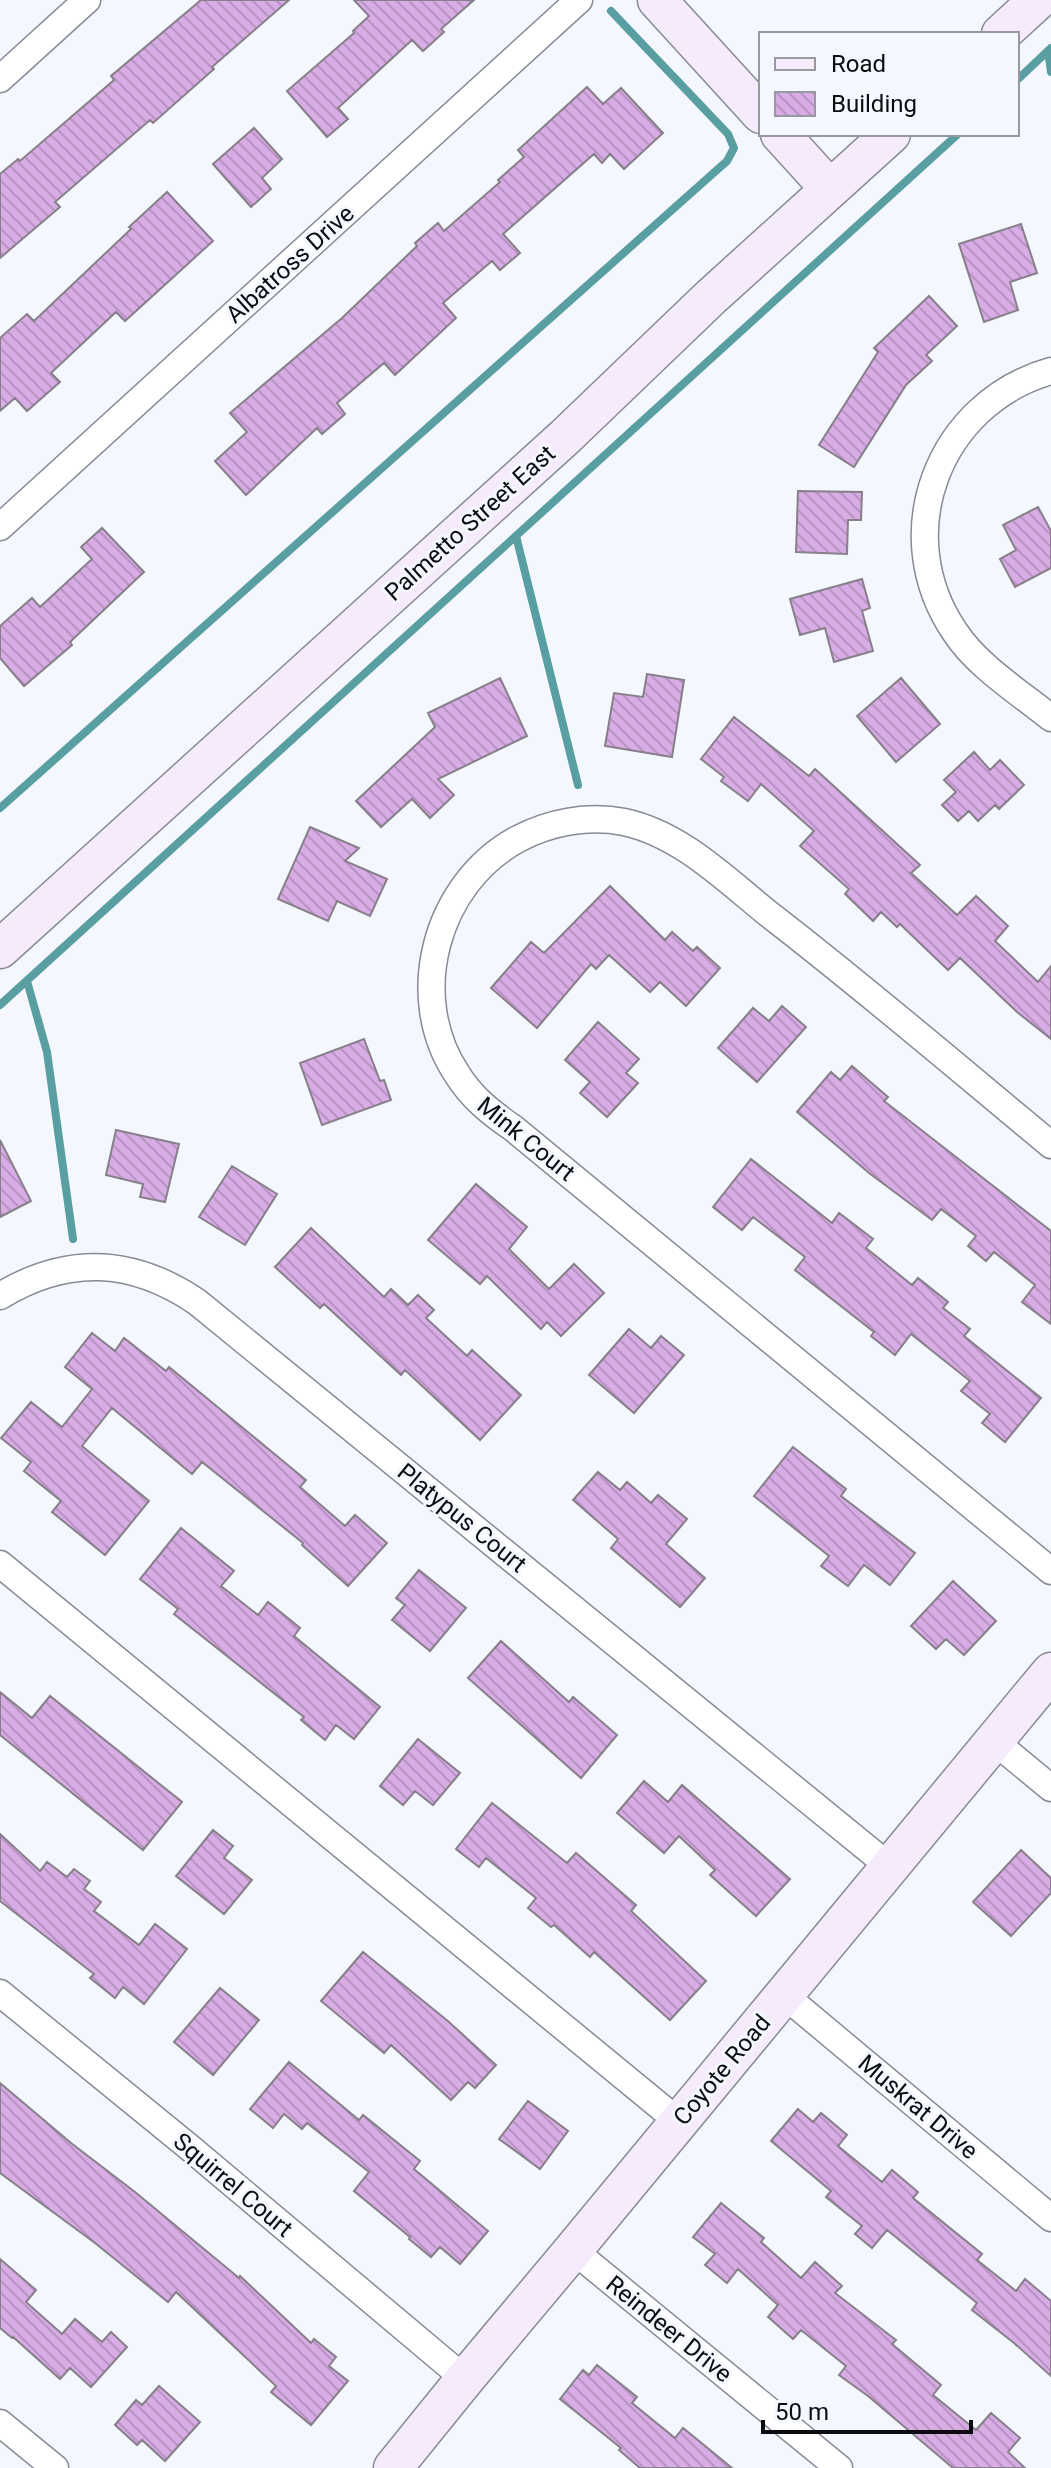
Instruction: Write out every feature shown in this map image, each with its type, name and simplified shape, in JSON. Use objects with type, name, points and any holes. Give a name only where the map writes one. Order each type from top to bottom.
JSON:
[{"type":"street","points":[[0,79],[87,0]]},
{"type":"street","name":"Albatross Drive","points":[[0,527],[579,0]]},
{"type":"street","points":[[657,0],[759,112]]},
{"type":"street","points":[[1003,32],[1038,0]]},
{"type":"street","points":[[782,136],[830,189]]},
{"type":"street","name":"Palmetto Street East","points":[[0,949],[553,447],[711,297],[889,136]]},
{"type":"street","points":[[1051,371],[1004,390],[967,421],[953,441],[932,486],[926,511],[925,536],[932,587],[955,633],[970,653],[989,670],[1051,718]]},
{"type":"street","name":"Mink Court","points":[[1051,1145],[814,949],[685,848],[644,827],[621,821],[575,820],[530,832],[510,843],[474,874],[458,895],[436,944],[431,970],[433,1010],[443,1049],[472,1094],[491,1113],[1051,1571]]},
{"type":"street","name":"Platypus Court","points":[[0,1296],[48,1273],[74,1268],[126,1269],[175,1287],[890,1867]]},
{"type":"street","points":[[0,1564],[679,2122]]},
{"type":"street","name":"Coyote Road","points":[[393,2468],[1051,1672]]},
{"type":"street","points":[[994,1741],[1051,1788]]},
{"type":"street","name":"Squirrel Court","points":[[0,1993],[465,2379]]},
{"type":"street","name":"Muskrat Drive","points":[[784,1995],[1051,2218]]},
{"type":"street","name":"Reindeer Drive","points":[[573,2250],[839,2468]]},
{"type":"street","points":[[0,2423],[55,2468]]},
{"type":"building","points":[[201,0],[289,0],[153,123],[150,120],[55,202],[60,207],[0,258],[0,174],[18,159],[20,161],[114,80],[111,76]]},
{"type":"building","points":[[354,0],[474,0],[441,29],[444,32],[423,51],[412,40],[338,108],[348,119],[327,137],[287,91],[354,33],[369,16]]},
{"type":"building","points":[[587,87],[603,104],[621,88],[663,133],[624,169],[610,154],[602,163],[594,154],[503,234],[520,253],[500,270],[492,261],[443,303],[456,318],[395,375],[384,363],[337,403],[345,414],[322,434],[317,428],[246,495],[215,461],[247,432],[230,413],[342,318],[438,223],[444,231],[500,182],[498,180],[524,157],[518,150]]},
{"type":"building","points":[[254,128],[282,159],[262,178],[271,189],[251,207],[213,164]]},
{"type":"building","points":[[167,192],[213,241],[125,321],[116,312],[51,373],[60,382],[27,411],[15,398],[0,411],[0,338],[27,314],[34,321]]},
{"type":"building","points":[[1021,224],[1037,273],[1010,282],[1018,310],[984,322],[959,244]]},
{"type":"building","points":[[929,296],[957,326],[926,355],[932,361],[906,385],[854,467],[819,445],[878,352],[874,348]]},
{"type":"building","points":[[798,491],[862,492],[861,520],[848,520],[847,554],[796,552]]},
{"type":"building","points":[[1038,507],[1051,531],[1051,568],[1015,587],[1000,559],[1016,550],[1003,525]]},
{"type":"building","points":[[102,528],[144,572],[70,642],[72,645],[24,686],[0,658],[0,626],[32,598],[40,607],[92,559],[81,547]]},
{"type":"building","points":[[862,579],[870,608],[862,611],[873,651],[834,662],[825,628],[800,635],[790,599]]},
{"type":"building","points":[[647,674],[684,680],[672,757],[605,746],[614,693],[643,697]]},
{"type":"building","points":[[500,678],[527,736],[438,779],[454,795],[430,818],[412,799],[381,827],[356,801],[435,727],[428,713]]},
{"type":"building","points":[[901,678],[940,724],[896,762],[857,716]]},
{"type":"building","points":[[734,717],[809,776],[815,769],[920,865],[911,873],[957,915],[976,896],[1008,926],[995,941],[1038,982],[1051,966],[1051,1039],[1017,1012],[960,958],[948,970],[900,924],[897,927],[881,912],[873,921],[845,894],[849,889],[800,846],[814,831],[761,784],[748,801],[721,781],[724,777],[701,759]]},
{"type":"building","points":[[974,752],[990,770],[1000,760],[1024,785],[999,809],[995,805],[978,821],[969,811],[958,821],[942,805],[956,792],[944,780]]},
{"type":"building","points":[[310,827],[359,848],[345,861],[387,879],[370,916],[337,901],[328,921],[278,899]]},
{"type":"building","points":[[610,886],[665,940],[672,932],[693,951],[697,947],[720,968],[686,1006],[660,982],[650,992],[609,955],[596,969],[591,964],[537,1028],[491,988],[531,942],[544,953]]},
{"type":"building","points":[[782,1006],[806,1027],[757,1082],[718,1048],[753,1008],[769,1021]]},
{"type":"building","points":[[598,1022],[639,1059],[626,1073],[638,1083],[607,1117],[580,1093],[590,1082],[565,1060]]},
{"type":"building","points":[[364,1039],[391,1100],[322,1125],[300,1063]]},
{"type":"building","points":[[852,1066],[888,1097],[884,1101],[1051,1231],[1051,1324],[1022,1302],[1035,1285],[994,1252],[986,1261],[968,1246],[976,1236],[941,1209],[932,1220],[869,1173],[797,1112],[831,1072],[840,1080]]},
{"type":"building","points":[[116,1130],[179,1144],[165,1202],[140,1197],[143,1184],[106,1175]]},
{"type":"building","points":[[0,1140],[31,1201],[0,1217]]},
{"type":"building","points":[[751,1159],[832,1223],[839,1213],[873,1239],[866,1248],[912,1285],[918,1278],[948,1302],[943,1308],[970,1329],[964,1336],[1041,1398],[1005,1442],[982,1423],[990,1414],[961,1391],[970,1381],[911,1334],[895,1355],[871,1336],[874,1332],[795,1270],[805,1257],[753,1217],[742,1230],[713,1207]]},
{"type":"building","points":[[232,1166],[277,1194],[245,1245],[199,1217]]},
{"type":"building","points":[[476,1184],[527,1227],[509,1249],[549,1289],[574,1264],[604,1293],[561,1336],[547,1322],[541,1329],[487,1276],[480,1284],[428,1240]]},
{"type":"building","points":[[311,1228],[384,1297],[391,1289],[408,1305],[418,1295],[434,1310],[426,1318],[467,1356],[472,1350],[521,1395],[480,1440],[405,1370],[401,1375],[324,1304],[320,1308],[275,1267]]},
{"type":"building","points":[[629,1329],[651,1348],[661,1336],[684,1355],[634,1413],[589,1375]]},
{"type":"building","points":[[92,1333],[115,1351],[124,1338],[166,1371],[169,1367],[306,1480],[300,1487],[345,1526],[355,1515],[387,1543],[348,1586],[303,1543],[202,1462],[192,1474],[112,1408],[82,1446],[149,1501],[105,1555],[52,1512],[61,1501],[24,1471],[31,1462],[1,1438],[31,1402],[62,1427],[92,1389],[65,1367]]},
{"type":"building","points":[[793,1447],[846,1489],[841,1496],[915,1553],[890,1585],[864,1565],[848,1586],[821,1566],[829,1556],[754,1496]]},
{"type":"building","points":[[598,1472],[620,1490],[627,1482],[651,1503],[658,1495],[687,1519],[666,1544],[705,1578],[680,1607],[611,1548],[618,1539],[573,1500]]},
{"type":"building","points":[[181,1528],[234,1571],[221,1586],[258,1615],[268,1602],[300,1628],[294,1636],[380,1707],[354,1739],[336,1725],[325,1740],[301,1720],[304,1717],[174,1614],[178,1609],[140,1579]]},
{"type":"building","points":[[419,1570],[466,1608],[430,1651],[392,1620],[405,1605],[396,1598]]},
{"type":"building","points":[[953,1581],[996,1621],[964,1655],[946,1639],[936,1649],[911,1626]]},
{"type":"building","points":[[501,1641],[569,1702],[573,1697],[617,1735],[581,1778],[468,1678]]},
{"type":"building","points":[[0,1692],[32,1718],[50,1696],[182,1802],[143,1850],[0,1735]]},
{"type":"building","points":[[418,1739],[460,1773],[433,1805],[415,1791],[403,1805],[380,1786]]},
{"type":"building","points":[[644,1781],[668,1802],[682,1785],[790,1879],[756,1916],[710,1875],[715,1870],[679,1836],[664,1853],[617,1813]]},
{"type":"building","points":[[492,1803],[567,1863],[576,1853],[636,1905],[631,1911],[706,1981],[670,2020],[594,1952],[590,1957],[554,1925],[551,1927],[528,1908],[536,1898],[486,1858],[479,1867],[456,1849]]},
{"type":"building","points":[[213,1830],[233,1846],[224,1858],[252,1880],[224,1914],[176,1876]]},
{"type":"building","points":[[0,1834],[40,1871],[47,1862],[67,1877],[74,1869],[90,1881],[84,1889],[101,1902],[94,1911],[139,1945],[155,1924],[187,1949],[144,2004],[123,1987],[115,1998],[90,1978],[94,1974],[0,1901]]},
{"type":"building","points":[[1021,1850],[1051,1878],[1051,1893],[1011,1936],[973,1902]]},
{"type":"building","points":[[363,1952],[496,2065],[475,2088],[468,2082],[451,2100],[391,2045],[384,2053],[321,2001]]},
{"type":"building","points":[[220,1988],[259,2020],[213,2075],[174,2042]]},
{"type":"building","points":[[289,2062],[359,2120],[363,2115],[420,2161],[414,2169],[488,2231],[460,2264],[440,2247],[431,2257],[354,2191],[369,2172],[307,2123],[302,2129],[284,2114],[273,2128],[250,2109]]},
{"type":"building","points":[[0,2083],[240,2276],[311,2343],[314,2339],[336,2357],[329,2366],[348,2381],[311,2425],[271,2392],[276,2386],[176,2292],[168,2302],[0,2173]]},
{"type":"building","points":[[528,2101],[568,2131],[540,2169],[499,2139]]},
{"type":"building","points":[[798,2109],[813,2122],[821,2113],[847,2135],[838,2146],[882,2182],[892,2170],[918,2192],[913,2198],[982,2254],[977,2260],[1016,2291],[1025,2279],[1051,2301],[1051,2376],[972,2310],[977,2303],[887,2230],[872,2248],[855,2234],[862,2226],[826,2197],[831,2191],[771,2141]]},
{"type":"building","points":[[721,2203],[764,2238],[761,2242],[801,2278],[815,2262],[842,2286],[835,2293],[896,2340],[892,2344],[941,2385],[933,2395],[976,2430],[991,2413],[1020,2438],[1008,2452],[1025,2468],[953,2468],[839,2375],[846,2366],[801,2330],[793,2339],[768,2317],[778,2305],[738,2269],[727,2283],[705,2265],[715,2254],[693,2237]]},
{"type":"building","points":[[0,2259],[36,2290],[26,2302],[62,2334],[75,2319],[102,2342],[111,2332],[127,2347],[91,2387],[70,2368],[60,2379],[0,2328]]},
{"type":"building","points":[[597,2365],[637,2397],[632,2403],[675,2438],[683,2428],[732,2468],[640,2468],[619,2450],[621,2448],[560,2399],[583,2370],[589,2375]]},
{"type":"building","points":[[159,2386],[200,2422],[165,2461],[142,2440],[137,2445],[115,2425],[136,2400],[142,2405]]},
{"type":"waterway","points":[[0,808],[727,161],[734,148],[728,134],[611,11]]},
{"type":"waterway","points":[[1019,78],[1051,48]]},
{"type":"waterway","points":[[1048,51],[1051,72]]},
{"type":"waterway","points":[[0,1005],[956,136]]},
{"type":"waterway","points":[[516,536],[578,785]]},
{"type":"waterway","points":[[27,981],[47,1052],[73,1239]]}]
